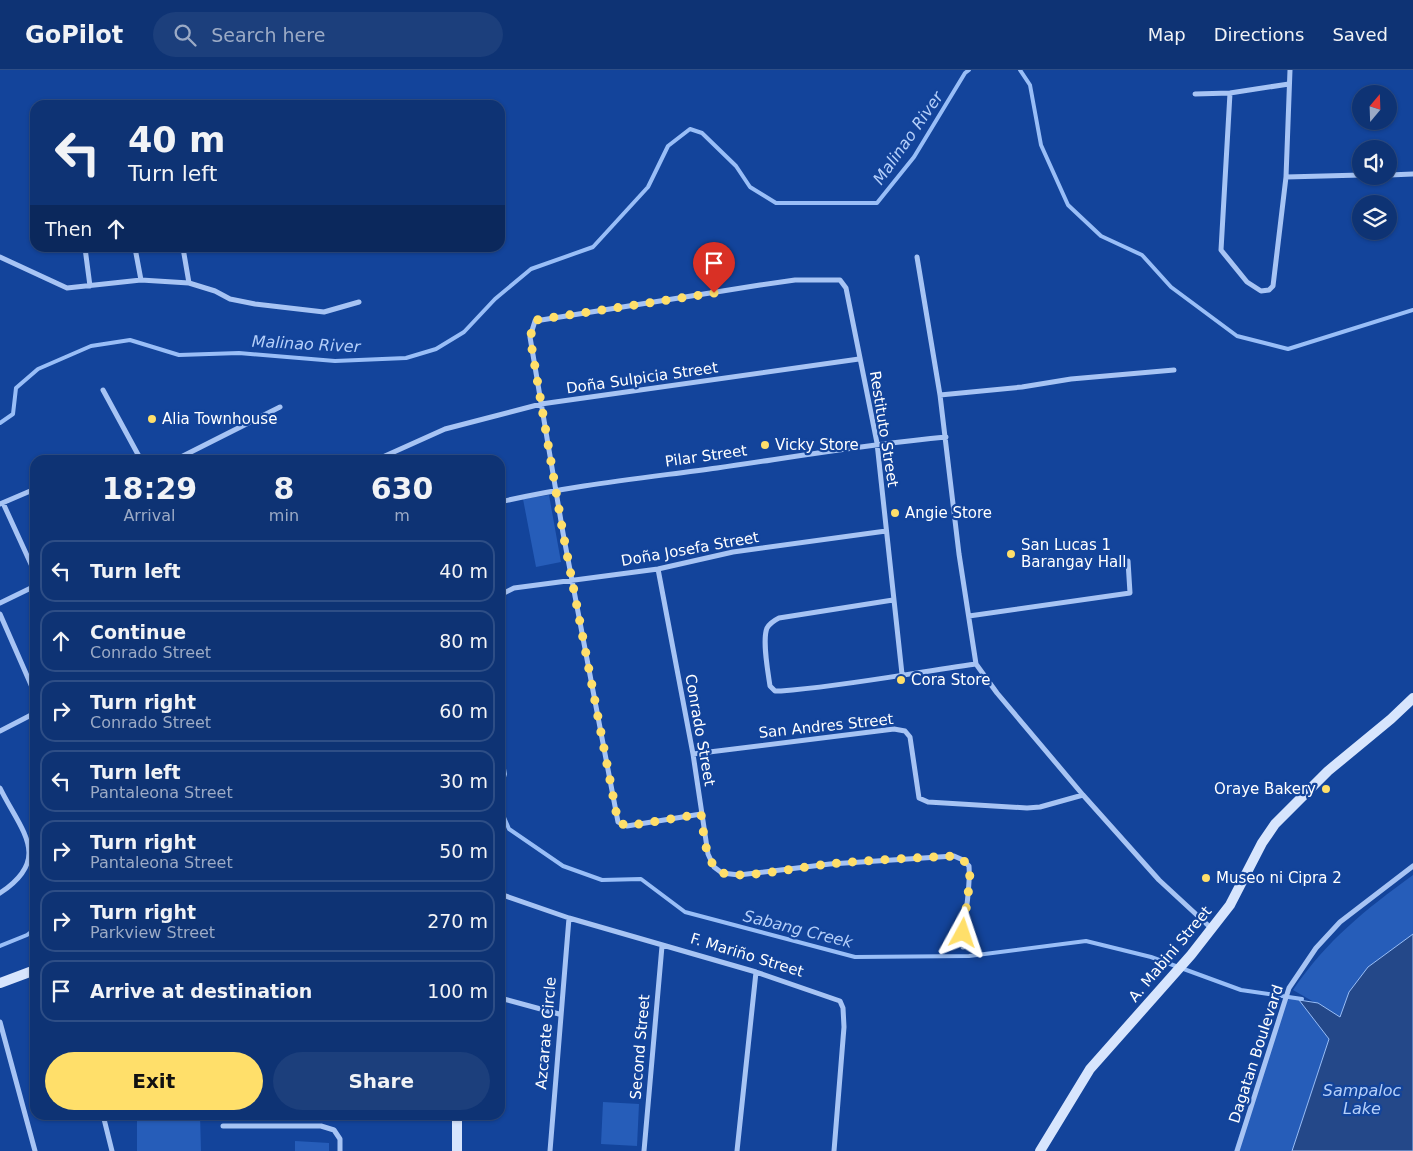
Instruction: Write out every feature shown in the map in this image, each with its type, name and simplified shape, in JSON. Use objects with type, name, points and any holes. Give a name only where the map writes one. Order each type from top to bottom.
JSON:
[{"type":"street","points":[[1230,93],[1220,250],[1247,282],[1261,291],[1270,290],[1273,286],[1286,177],[1290,70]]},
{"type":"street","points":[[1195,94],[1230,93],[1289,84]]},
{"type":"street","points":[[1397,175],[1413,174]]},
{"type":"street","points":[[1286,177],[1352,176]]},
{"type":"street","points":[[86,252],[90,286]]},
{"type":"street","points":[[136,252],[141,280]]},
{"type":"street","points":[[184,252],[189,284]]},
{"type":"street","points":[[0,257],[66,288],[141,280],[189,284],[215,291],[230,299],[324,312],[360,302]]},
{"type":"street","points":[[916,258],[940,395],[958,554],[976,664],[997,694],[1083,795],[1160,880],[1212,929]]},
{"type":"street","name":"Restituto Street","points":[[541,404],[530,337],[536,320],[795,280],[840,280],[846,288],[877,443],[902,674]]},
{"type":"street","name":"Doña Sulpicia Street","points":[[387,455],[445,429],[541,404],[859,359]]},
{"type":"street","points":[[940,395],[1022,387],[1071,379],[1174,370]]},
{"type":"street","points":[[103,390],[138,455]]},
{"type":"street","points":[[541,404],[555,489],[618,822],[627,826],[701,814]]},
{"type":"street","points":[[185,455],[280,407]]},
{"type":"street","name":"Pilar Street","points":[[505,501],[555,489],[810,455],[877,443],[946,437]]},
{"type":"street","points":[[30,491],[1,503],[30,563]]},
{"type":"street","name":"Doña Josefa Street","points":[[505,592],[514,588],[658,569],[733,552],[886,531]]},
{"type":"street","points":[[969,616],[1130,592],[1128,561]]},
{"type":"street","name":"Conrado Street","points":[[658,569],[693,754],[708,854],[714,867],[722,873],[739,875],[830,864],[954,856],[963,860],[969,866],[970,879],[963,920],[963,947]]},
{"type":"street","points":[[0,603],[30,588]]},
{"type":"street","points":[[893,600],[779,618],[771,622],[767,629],[766,665],[770,686],[775,691],[835,686],[902,674],[976,664]]},
{"type":"street","points":[[0,614],[30,683]]},
{"type":"street","name":"A. Mabini Street","points":[[1040,1151],[1090,1069],[1187,959],[1230,905],[1262,842],[1275,824],[1328,771],[1392,719],[1413,698]]},
{"type":"street","points":[[0,731],[30,716]]},
{"type":"street","name":"San Andres Street","points":[[693,754],[894,729],[905,731],[910,737],[918,798],[928,802],[1027,808],[1040,807],[1083,795]]},
{"type":"street","points":[[0,788],[2,797],[28,840],[30,855],[26,869],[18,882],[0,893]]},
{"type":"street","name":"Dagatan Boulevard","points":[[1237,1151],[1287,993],[1316,948],[1340,922],[1413,866]]},
{"type":"street","name":"F. Mariño Street","points":[[505,896],[569,918],[756,972],[840,1001],[843,1008],[844,1026],[834,1151]]},
{"type":"street","name":"Azcarate Circle","points":[[550,1151],[559,1014],[569,918]]},
{"type":"street","name":"Second Street","points":[[644,1151],[662,946]]},
{"type":"street","points":[[0,983],[30,972]]},
{"type":"street","points":[[737,1151],[756,972]]},
{"type":"street","points":[[505,999],[559,1014]]},
{"type":"street","points":[[0,1022],[35,1151]]},
{"type":"street","points":[[104,1120],[112,1151]]},
{"type":"street","points":[[457,1120],[457,1151]]},
{"type":"street","points":[[223,1126],[321,1126],[334,1130],[340,1139],[340,1151]]},
{"type":"shaded area","points":[[549,495],[561,562],[536,567],[523,499]]},
{"type":"shaded area","points":[[1413,875],[1413,934],[1349,992],[1340,1017],[1293,990],[1333,941],[1363,914]]},
{"type":"shaded area","points":[[1286,996],[1299,1000],[1329,1039],[1292,1151],[1234,1151]]},
{"type":"shaded area","points":[[603,1102],[639,1104],[637,1146],[601,1144]]},
{"type":"shaded area","points":[[137,1120],[200,1120],[201,1151],[137,1151]]},
{"type":"shaded area","points":[[295,1141],[329,1143],[329,1151],[295,1151]]},
{"type":"water","name":"Sampaloc Lake","points":[[1413,934],[1413,1151],[1292,1151],[1329,1039],[1299,1000],[1318,1003],[1340,1017],[1349,992],[1368,967]]},
{"type":"waterway","name":"Malinao River","points":[[0,423],[13,414],[16,388],[38,369],[91,346],[130,340],[179,355],[239,353],[335,361],[406,358],[436,349],[464,332],[495,299],[531,269],[593,247],[648,187],[668,146],[690,129],[702,133],[736,166],[750,187],[776,203],[877,203],[914,157],[965,73],[969,70]]},
{"type":"waterway","name":"Malinao River","points":[[1020,70],[1030,85],[1041,145],[1068,205],[1101,236],[1142,255],[1171,287],[1237,336],[1288,349],[1413,310]]},
{"type":"waterway","name":"Sabang Creek","points":[[505,820],[509,829],[563,866],[602,880],[641,879],[685,912],[855,957],[969,956],[1086,941],[1151,957],[1241,990],[1302,999]]},
{"type":"waterway","name":"Sabang Creek","points":[[0,946],[30,933]]},
{"type":"place","name":"Alia Townhouse","points":[[152,419]]},
{"type":"place","name":"Vicky Store","points":[[765,445]]},
{"type":"place","name":"Angie Store","points":[[895,513]]},
{"type":"place","name":"San Lucas 1 Barangay Hall","points":[[1011,554]]},
{"type":"place","name":"Cora Store","points":[[901,680]]},
{"type":"place","name":"Oraye Bakery","points":[[1326,789]]},
{"type":"place","name":"Museo ni Cipra 2","points":[[1206,878]]},
{"type":"route","points":[[714,293],[536,320],[530,337],[563,533],[618,822],[627,826],[701,814],[708,854],[714,867],[722,873],[739,875],[830,864],[954,856],[963,860],[969,866],[970,879],[963,920],[963,933]]}]
